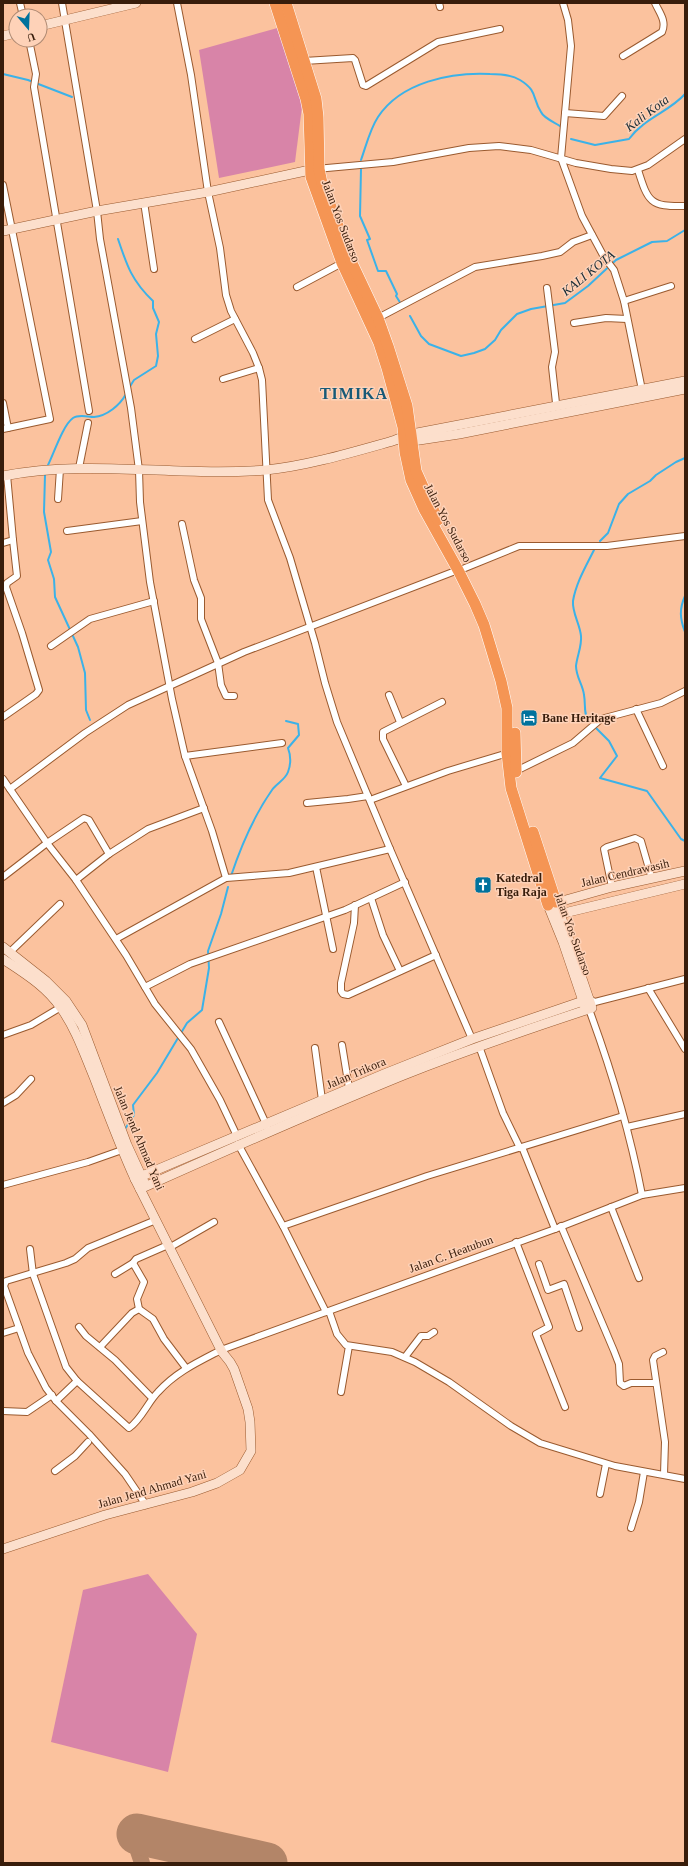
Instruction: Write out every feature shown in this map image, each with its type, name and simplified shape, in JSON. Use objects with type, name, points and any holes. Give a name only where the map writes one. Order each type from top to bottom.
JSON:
[{"type":"highway","name":"Jalan Yos Sudarso","points":[[275,3],[306,99],[314,169],[325,192],[352,263],[378,318],[405,396],[406,439]]},
{"type":"highway","name":"Jalan Yos Sudarso","points":[[286,3],[318,108],[313,185],[342,263],[379,343],[397,400],[406,439],[429,503],[461,569],[484,605],[504,668],[515,714],[511,752],[511,788],[552,904]]},
{"type":"highway","name":"Jalan Yos Sudarso","points":[[511,752],[516,771],[517,784],[552,904]]},
{"type":"main road","points":[[48,24],[136,3]]},
{"type":"main road","points":[[8,230],[98,210],[208,192],[314,169]]},
{"type":"main road","points":[[5,476],[37,470],[79,468],[196,472],[266,470],[316,461],[406,439],[558,406],[685,381]]},
{"type":"main road","points":[[406,439],[459,434],[685,388]]},
{"type":"main road","name":"Jalan Cendrawasih","points":[[552,904],[612,887],[685,872]]},
{"type":"main road","points":[[669,875],[673,887]]},
{"type":"main road","name":"Jalan Cendrawasih","points":[[557,915],[685,884]]},
{"type":"main road","name":"Jalan Yos Sudarso","points":[[552,904],[589,1005]]},
{"type":"main road","name":"Jalan Jend Ahmad Yani","points":[[5,953],[42,986],[61,1007],[77,1035],[122,1150],[139,1178]]},
{"type":"main road","name":"Jalan Jend Ahmad Yani","points":[[3,1549],[67,1527],[217,1483],[240,1470],[251,1451],[250,1422],[240,1386],[139,1178],[82,1024],[55,989],[30,966],[5,953]]},
{"type":"main road","name":"Jalan Trikora","points":[[268,1127],[349,1088],[475,1043],[589,1005]]},
{"type":"main road","name":"Jalan Trikora","points":[[139,1178],[402,1076],[475,1043]]},
{"type":"main road","name":"Jalan Trikora","points":[[143,1187],[238,1140]]},
{"type":"main road","name":"Jalan Jend Ahmad Yani","points":[[143,1187],[156,1220],[171,1245]]},
{"type":"street","points":[[62,3],[98,210],[100,239],[127,389],[139,470],[142,521],[154,601],[185,756],[204,808],[226,878]]},
{"type":"street","points":[[177,3],[191,75],[208,192],[220,248],[226,295],[235,319],[259,368],[264,393],[266,470],[268,500],[272,513],[290,558],[325,683],[338,722],[390,849],[475,1043],[503,1113],[521,1148],[555,1229]]},
{"type":"street","points":[[563,3],[570,46],[561,158],[582,216],[604,257],[612,266],[624,301],[642,390]]},
{"type":"street","points":[[623,56],[662,32],[664,22],[655,3]]},
{"type":"street","points":[[304,61],[353,58],[363,85],[366,86],[438,42],[500,30]]},
{"type":"street","points":[[31,48],[36,74],[34,87],[89,411]]},
{"type":"street","points":[[565,113],[604,116],[622,96]]},
{"type":"street","points":[[314,169],[393,162],[486,146],[514,147],[576,163],[611,169],[638,170],[648,165],[685,139]]},
{"type":"street","points":[[638,170],[647,194],[656,204],[664,206],[685,206]]},
{"type":"street","points":[[3,185],[8,230],[50,419],[6,429],[3,403]]},
{"type":"street","points":[[144,202],[154,269]]},
{"type":"street","points":[[378,318],[475,267],[560,252],[573,242],[592,235]]},
{"type":"street","points":[[297,287],[342,263]]},
{"type":"street","points":[[624,301],[672,286]]},
{"type":"street","points":[[548,288],[555,352],[552,367],[556,403],[558,406]]},
{"type":"street","points":[[574,323],[606,318],[627,319]]},
{"type":"street","points":[[196,339],[235,319]]},
{"type":"street","points":[[223,379],[259,368]]},
{"type":"street","points":[[79,468],[88,423]]},
{"type":"street","points":[[58,499],[60,469]]},
{"type":"street","points":[[3,717],[36,694],[39,690],[6,587],[7,583],[17,576],[5,476]]},
{"type":"street","points":[[67,531],[142,521]]},
{"type":"street","points":[[182,524],[194,580],[201,598],[201,619],[218,663],[221,685],[226,696],[234,696]]},
{"type":"street","points":[[10,789],[112,714],[170,685],[218,663],[519,546],[607,546],[685,536]]},
{"type":"street","points":[[3,543],[13,540]]},
{"type":"street","points":[[51,646],[90,619],[154,601]]},
{"type":"street","points":[[516,771],[573,743],[601,718],[661,703],[685,691]]},
{"type":"street","points":[[389,694],[400,722]]},
{"type":"street","points":[[406,786],[382,734],[384,730],[442,702]]},
{"type":"street","points":[[636,709],[663,766]]},
{"type":"street","points":[[185,756],[282,743]]},
{"type":"street","points":[[307,803],[369,798],[448,771],[511,752]]},
{"type":"street","points":[[3,779],[47,843],[76,880],[116,939],[155,1004],[185,1041],[200,1064],[220,1100],[238,1140],[327,1311],[340,1340],[349,1346],[379,1349],[405,1357],[449,1382],[531,1439],[553,1448],[606,1464],[685,1479]]},
{"type":"street","points":[[76,880],[109,854],[148,829],[204,808]]},
{"type":"street","points":[[3,878],[47,843],[82,819],[87,818],[109,854]]},
{"type":"street","points":[[612,887],[604,850],[607,847],[635,838],[641,841],[652,879]]},
{"type":"street","points":[[116,939],[226,878],[289,873],[316,868],[390,849]]},
{"type":"street","points":[[316,868],[333,949]]},
{"type":"street","points":[[145,987],[190,964],[327,916],[372,898],[405,882]]},
{"type":"street","points":[[372,898],[383,935],[400,971]]},
{"type":"street","points":[[5,953],[60,904]]},
{"type":"street","points":[[355,905],[354,923],[341,983],[341,991],[343,994],[348,995],[436,956]]},
{"type":"street","points":[[642,1195],[627,1127],[589,1005],[685,979]]},
{"type":"street","points":[[648,988],[685,1049]]},
{"type":"street","points":[[3,1035],[31,1025],[61,1007]]},
{"type":"street","points":[[219,1022],[268,1127]]},
{"type":"street","points":[[342,1046],[349,1088]]},
{"type":"street","points":[[315,1048],[322,1100]]},
{"type":"street","points":[[3,1103],[16,1095],[30,1079]]},
{"type":"street","points":[[627,1127],[685,1114]]},
{"type":"street","points":[[283,1226],[426,1176],[623,1116]]},
{"type":"street","points":[[3,1185],[53,1172],[122,1150]]},
{"type":"street","name":"Jalan C. Heatubun","points":[[30,1249],[33,1274],[62,1360],[78,1381],[128,1428],[137,1420],[152,1398],[164,1385],[186,1368],[223,1350],[555,1229],[642,1195],[685,1188]]},
{"type":"street","points":[[611,1207],[639,1278]]},
{"type":"street","points":[[146,1505],[125,1474],[52,1395],[32,1362],[6,1293],[5,1283],[10,1280],[33,1274],[75,1259],[88,1248],[156,1220]]},
{"type":"street","points":[[115,1274],[133,1263],[136,1259],[171,1245],[214,1222]]},
{"type":"street","points":[[561,1226],[619,1364],[620,1382],[624,1386],[631,1383],[656,1383]]},
{"type":"street","points":[[516,1242],[549,1328],[536,1334],[565,1407]]},
{"type":"street","points":[[133,1263],[144,1282],[138,1299],[139,1309],[153,1319],[164,1339],[186,1368]]},
{"type":"street","points":[[538,1264],[548,1290],[564,1284],[579,1328]]},
{"type":"street","points":[[100,1347],[132,1313],[139,1309]]},
{"type":"street","points":[[79,1327],[86,1336],[127,1372],[152,1398]]},
{"type":"street","points":[[3,1333],[19,1328]]},
{"type":"street","points":[[405,1357],[420,1336],[428,1336],[434,1332]]},
{"type":"street","points":[[341,1392],[349,1346]]},
{"type":"street","points":[[663,1352],[656,1356],[653,1360],[665,1442],[664,1474]]},
{"type":"street","points":[[56,1401],[78,1381]]},
{"type":"street","points":[[3,1411],[27,1412],[52,1395]]},
{"type":"street","points":[[55,1471],[75,1456],[88,1442]]},
{"type":"street","points":[[600,1494],[606,1464]]},
{"type":"street","points":[[631,1528],[639,1502],[644,1472]]},
{"type":"shaded area","points":[[281,27],[303,99],[295,162],[219,178],[199,50]]},
{"type":"shaded area","points":[[148,1574],[197,1634],[168,1772],[51,1742],[83,1590]]},
{"type":"waterway","points":[[3,74],[28,80],[72,97]]},
{"type":"waterway","name":"KALI KOTA","points":[[361,160],[373,127],[378,117],[388,105],[413,87],[443,77],[475,74],[497,74],[517,78],[530,88],[538,107],[543,114],[548,119],[563,128]]},
{"type":"waterway","name":"Kali Kota","points":[[571,139],[595,145],[629,139],[649,120],[672,106],[685,94]]},
{"type":"waterway","name":"KALI KOTA","points":[[361,169],[360,216],[370,239],[367,240],[378,271],[386,271],[397,294],[396,296],[401,304]]},
{"type":"waterway","name":"KALI KOTA","points":[[410,316],[421,336],[429,344],[461,356],[474,353],[485,349],[495,340],[501,330],[517,314],[531,309],[565,303],[588,286],[616,260],[652,242],[667,241],[685,230]]},
{"type":"waterway","points":[[118,239],[131,273],[140,287],[153,301],[153,308],[159,322],[156,334],[158,356],[156,366],[134,380],[129,388]]},
{"type":"waterway","points":[[48,465],[62,433],[73,418],[81,416],[94,417],[104,415],[117,406],[126,394]]},
{"type":"waterway","name":"KALI KOTA","points":[[600,541],[608,533],[619,504],[628,494],[650,481],[656,475],[676,462],[685,458]]},
{"type":"waterway","points":[[45,475],[44,512],[51,552],[48,560],[54,579],[55,597],[78,647],[85,673],[86,710],[90,720]]},
{"type":"waterway","name":"KALI KOTA","points":[[589,721],[585,712],[585,699],[576,670],[581,636],[573,601],[579,581],[594,550]]},
{"type":"waterway","points":[[685,596],[681,614],[685,632]]},
{"type":"waterway","points":[[231,876],[253,821],[272,790],[288,772],[290,766],[290,754],[288,748],[299,735],[298,724],[286,721]]},
{"type":"waterway","name":"KALI KOTA","points":[[595,727],[609,741],[617,756],[600,778],[647,791],[681,839],[685,841]]},
{"type":"waterway","points":[[125,1129],[134,1115],[133,1105],[157,1073],[187,1023],[202,1010],[209,968],[208,951],[221,914],[228,887]]},
{"type":"taxiway","points":[[142,1863],[137,1848],[147,1833],[152,1830],[158,1828],[169,1829],[176,1833],[185,1844]]},
{"type":"taxiway","points":[[213,1863],[237,1856]]},
{"type":"runway","points":[[137,1834],[267,1863]]},
{"type":"place","name":"Bane Heritage","points":[[529,718]]},
{"type":"place","name":"Katedral Tiga Raja","points":[[483,885]]},
{"type":"district","name":"TIMIKA","points":[[354,393]]}]
